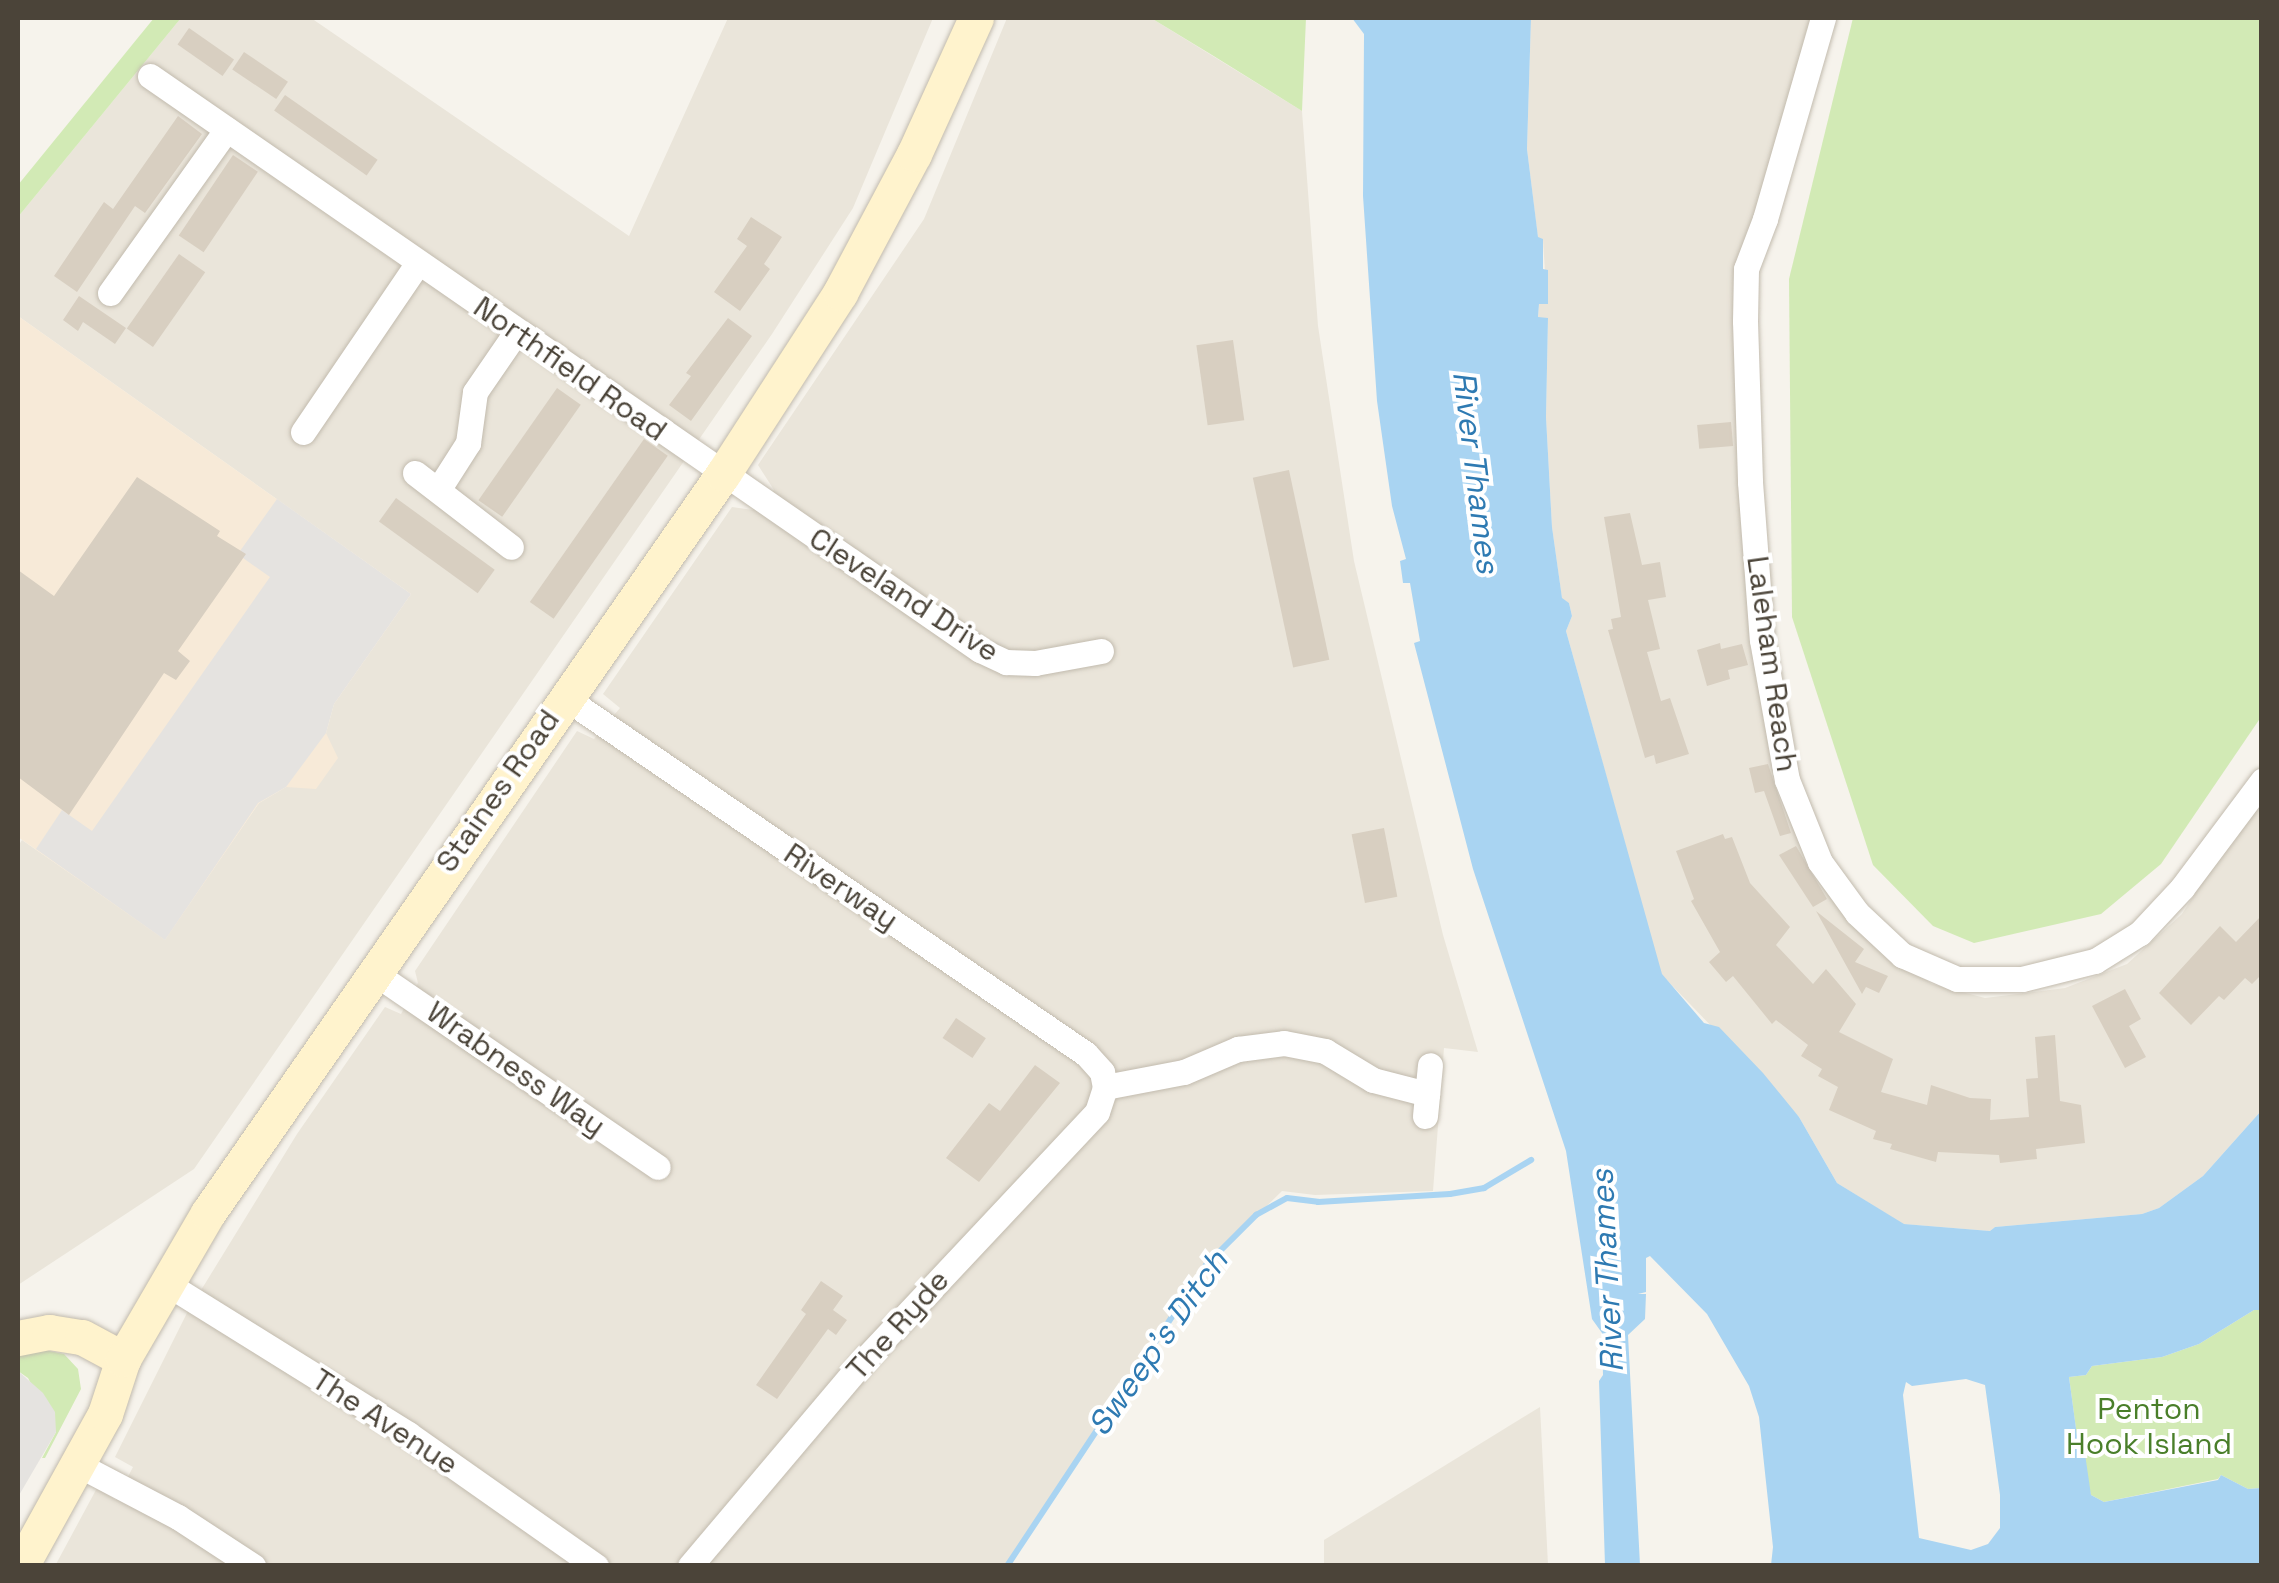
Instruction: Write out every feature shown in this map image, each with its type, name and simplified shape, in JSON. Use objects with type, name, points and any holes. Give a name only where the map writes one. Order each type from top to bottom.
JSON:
[{"type":"main road","name":"Staines Road","points":[[21,1566],[105,1414],[123,1359],[208,1213],[723,474],[849,276],[914,154],[976,18]]},
{"type":"main road","points":[[18,1338],[49,1332],[82,1337],[123,1359]]},
{"type":"street","name":"Laleham Reach","points":[[1823,18],[1765,219],[1746,268],[1745,303],[1750,482],[1762,640],[1787,780],[1820,862],[1856,913],[1902,955],[1956,979],[2022,979],[2094,960],[2140,933],[2194,874],[2262,781]]},
{"type":"street","name":"Northfield Road","points":[[150,76],[723,474]]},
{"type":"street","points":[[110,293],[227,130]]},
{"type":"street","points":[[303,432],[417,264]]},
{"type":"street","points":[[438,490],[468,443],[476,392],[517,331]]},
{"type":"street","points":[[416,473],[511,547]]},
{"type":"street","name":"Cleveland Drive","points":[[723,474],[993,656],[1006,662],[1034,664],[1101,651]]},
{"type":"street","name":"Riverway","points":[[564,697],[1086,1054],[1102,1072],[1106,1087]]},
{"type":"street","name":"Wrabness Way","points":[[373,972],[658,1168]]},
{"type":"street","points":[[1106,1087],[1184,1072],[1238,1048],[1284,1043],[1326,1051],[1373,1080],[1426,1104],[1430,1064]]},
{"type":"street","name":"The Ryde","points":[[690,1566],[866,1358],[1097,1112],[1106,1087]]},
{"type":"street","name":"The Avenue","points":[[169,1285],[408,1434],[596,1566]]},
{"type":"street","points":[[75,1463],[178,1517],[253,1566]]},
{"type":"shaded area","points":[[181,18],[311,18],[629,236],[728,18],[933,18],[853,208],[772,334],[194,1169],[18,1285],[18,846],[22,840],[165,939],[259,803],[286,787],[326,733],[334,704],[411,594],[18,316],[18,217]]},
{"type":"shaded area","points":[[1007,18],[1151,18],[1302,111],[1318,326],[1354,561],[1443,935],[1478,1052],[1444,1048],[1433,1191],[1315,1195],[1282,1191],[1206,1265],[1007,1565],[55,1566],[97,1488],[116,1500],[133,1467],[115,1457],[187,1313],[297,1134],[385,1007],[401,1014],[418,983],[415,971],[577,731],[594,739],[620,708],[603,694],[732,507],[753,510],[774,490],[758,465],[924,219]]},
{"type":"shaded area","points":[[1531,18],[1810,18],[1774,151],[1734,356],[1798,826],[1884,951],[1932,984],[1985,998],[2065,988],[2127,964],[2182,914],[2261,796],[2261,1111],[2203,1176],[2159,1208],[2142,1214],[1995,1227],[1990,1231],[1903,1224],[1837,1183],[1799,1117],[1661,974],[1566,631],[1572,616],[1569,603],[1562,599],[1552,527],[1546,417],[1548,319],[1538,318],[1539,303],[1547,304],[1543,240],[1538,238],[1527,149]]},
{"type":"shaded area","points":[[18,316],[411,594],[334,704],[326,733],[338,758],[316,789],[286,787],[259,803],[165,940],[18,837]]},
{"type":"shaded area","points":[[277,499],[411,594],[334,704],[326,733],[286,787],[258,803],[165,940],[36,849],[62,810],[92,831],[270,577],[243,558],[240,551]]},
{"type":"shaded area","points":[[18,1371],[43,1393],[55,1412],[56,1432],[18,1497]]},
{"type":"shaded area","points":[[1540,1407],[1548,1565],[1324,1565],[1324,1540]]},
{"type":"green space","points":[[154,18],[181,18],[18,217],[18,185]]},
{"type":"green space","points":[[1151,18],[1306,18],[1302,111],[1212,55]]},
{"type":"green space","points":[[1853,18],[2261,18],[2261,717],[2161,864],[2101,914],[1974,943],[1933,926],[1873,865],[1792,617],[1789,279]]},
{"type":"green space","name":"Penton Hook Island","points":[[2254,1310],[2261,1310],[2261,1488],[2248,1489],[2221,1475],[2218,1479],[2104,1502],[2091,1495],[2078,1444],[2069,1377],[2086,1375],[2092,1366],[2162,1357],[2199,1344]]},
{"type":"green space","points":[[30,1347],[64,1354],[78,1369],[81,1389],[45,1458],[56,1432],[28,1378],[18,1371],[18,1350]]},
{"type":"water","name":"River Thames","points":[[1352,18],[1531,18],[1527,149],[1538,237],[1543,239],[1543,269],[1548,270],[1548,304],[1539,304],[1538,317],[1548,318],[1546,417],[1552,527],[1562,598],[1569,603],[1572,616],[1566,631],[1662,974],[1704,1023],[1719,1027],[1763,1073],[1799,1117],[1837,1183],[1904,1224],[1990,1231],[1995,1227],[2142,1214],[2159,1208],[2203,1176],[2261,1111],[2261,1310],[2254,1310],[2199,1344],[2162,1357],[2092,1366],[2086,1375],[2069,1377],[2078,1443],[2084,1447],[2091,1495],[2104,1502],[2218,1480],[2221,1475],[2248,1489],[2261,1488],[2261,1565],[1771,1565],[1773,1547],[1759,1417],[1749,1386],[1707,1314],[1650,1256],[1646,1258],[1646,1292],[1638,1294],[1646,1294],[1645,1319],[1628,1335],[1640,1565],[1605,1565],[1599,1381],[1603,1375],[1602,1333],[1592,1319],[1566,1151],[1473,869],[1414,643],[1420,641],[1410,583],[1403,583],[1400,561],[1406,559],[1392,506],[1377,401],[1363,196],[1364,34]],"holes":[[[1966,1379],[1985,1385],[2000,1495],[2000,1528],[1988,1544],[1971,1550],[1919,1538],[1903,1395],[1906,1382],[1912,1386]]]},
{"type":"building","points":[[189,28],[234,60],[223,76],[178,44]]},
{"type":"building","points":[[244,52],[288,82],[276,99],[232,69]]},
{"type":"building","points":[[285,95],[378,160],[367,175],[274,111]]},
{"type":"building","points":[[178,116],[202,134],[145,213],[135,206],[77,292],[54,276],[104,202],[113,209]]},
{"type":"building","points":[[233,155],[258,172],[204,252],[179,235]]},
{"type":"building","points":[[751,217],[782,237],[764,264],[770,269],[740,311],[714,292],[747,246],[737,239]]},
{"type":"building","points":[[179,254],[205,272],[153,347],[127,329]]},
{"type":"building","points":[[79,296],[126,328],[115,344],[83,322],[78,331],[63,320]]},
{"type":"building","points":[[728,318],[752,336],[691,421],[669,405],[691,376],[686,373]]},
{"type":"building","points":[[1233,340],[1244,420],[1208,425],[1196,345]]},
{"type":"building","points":[[557,388],[581,405],[502,517],[478,500]]},
{"type":"building","points":[[1731,422],[1733,446],[1699,449],[1697,425]]},
{"type":"building","points":[[644,439],[668,456],[554,619],[530,602]]},
{"type":"building","points":[[1289,470],[1329,660],[1293,667],[1253,478]]},
{"type":"building","points":[[137,477],[220,531],[217,536],[246,554],[178,651],[190,661],[176,680],[164,673],[69,815],[18,777],[18,570],[54,596]]},
{"type":"building","points":[[396,498],[495,570],[478,593],[379,521]]},
{"type":"building","points":[[1630,513],[1642,565],[1660,562],[1666,597],[1648,600],[1660,649],[1647,652],[1661,701],[1670,698],[1689,754],[1656,764],[1654,755],[1645,758],[1608,630],[1613,629],[1611,619],[1621,617],[1604,517]]},
{"type":"building","points":[[1720,643],[1721,649],[1742,644],[1748,665],[1728,670],[1730,679],[1707,686],[1697,650]]},
{"type":"building","points":[[1768,764],[1791,833],[1780,836],[1764,791],[1755,793],[1749,768]]},
{"type":"building","points":[[1384,828],[1397,897],[1365,903],[1352,834]]},
{"type":"building","points":[[1723,834],[1725,839],[1732,837],[1750,883],[1790,927],[1776,945],[1813,984],[1826,969],[1856,1004],[1839,1032],[1893,1059],[1881,1092],[1927,1105],[1931,1085],[1970,1098],[1991,1099],[1990,1120],[2029,1117],[2026,1079],[2038,1078],[2035,1037],[2055,1035],[2060,1101],[2081,1105],[2085,1143],[2036,1149],[2037,1159],[2000,1163],[1999,1155],[1938,1152],[1936,1162],[1890,1149],[1892,1144],[1873,1139],[1876,1131],[1829,1110],[1838,1087],[1818,1076],[1822,1069],[1801,1056],[1808,1045],[1776,1020],[1772,1024],[1733,976],[1726,982],[1709,962],[1720,952],[1691,901],[1694,899],[1676,851]]},
{"type":"building","points":[[1796,846],[1827,899],[1813,907],[1779,855]]},
{"type":"building","points":[[1816,911],[1864,949],[1855,962],[1888,976],[1879,993],[1866,987],[1862,994]]},
{"type":"building","points":[[2262,915],[2262,974],[2252,984],[2245,978],[2224,1000],[2219,996],[2191,1025],[2159,993],[2220,926],[2236,942]]},
{"type":"building","points":[[2125,989],[2141,1019],[2129,1026],[2146,1057],[2125,1068],[2092,1006]]},
{"type":"building","points":[[956,1018],[986,1038],[972,1058],[943,1038]]},
{"type":"building","points":[[1035,1065],[1060,1083],[979,1182],[946,1158],[989,1103],[1000,1111]]},
{"type":"building","points":[[821,1281],[843,1296],[833,1310],[847,1320],[836,1335],[828,1329],[777,1399],[756,1385],[806,1314],[801,1310]]},
{"type":"waterway","name":"Sweep's Ditch","points":[[1007,1566],[1206,1265],[1256,1215],[1287,1198],[1318,1202],[1450,1194],[1484,1188],[1531,1160]]}]
